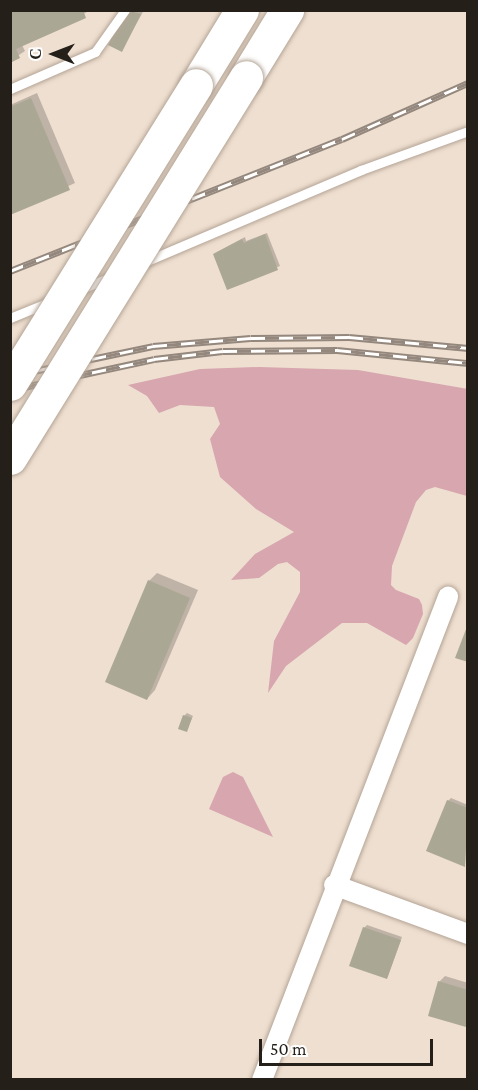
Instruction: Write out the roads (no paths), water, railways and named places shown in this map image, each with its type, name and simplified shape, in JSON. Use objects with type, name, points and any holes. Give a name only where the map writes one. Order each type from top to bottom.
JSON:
[{"type":"highway","points":[[10,384],[242,10]]},
{"type":"highway","points":[[10,458],[287,10]]},
{"type":"street","points":[[262,1080],[334,885],[448,597]]},
{"type":"street","points":[[334,885],[468,934]]},
{"type":"lane","points":[[10,89],[95,52],[125,10]]},
{"type":"lane","points":[[10,318],[361,170],[468,131]]},
{"type":"railway","points":[[10,271],[342,139],[468,83]]},
{"type":"railway","points":[[10,376],[153,346],[251,338],[349,337],[468,348]]},
{"type":"railway","points":[[10,390],[154,359],[223,351],[337,350],[468,363]]}]
